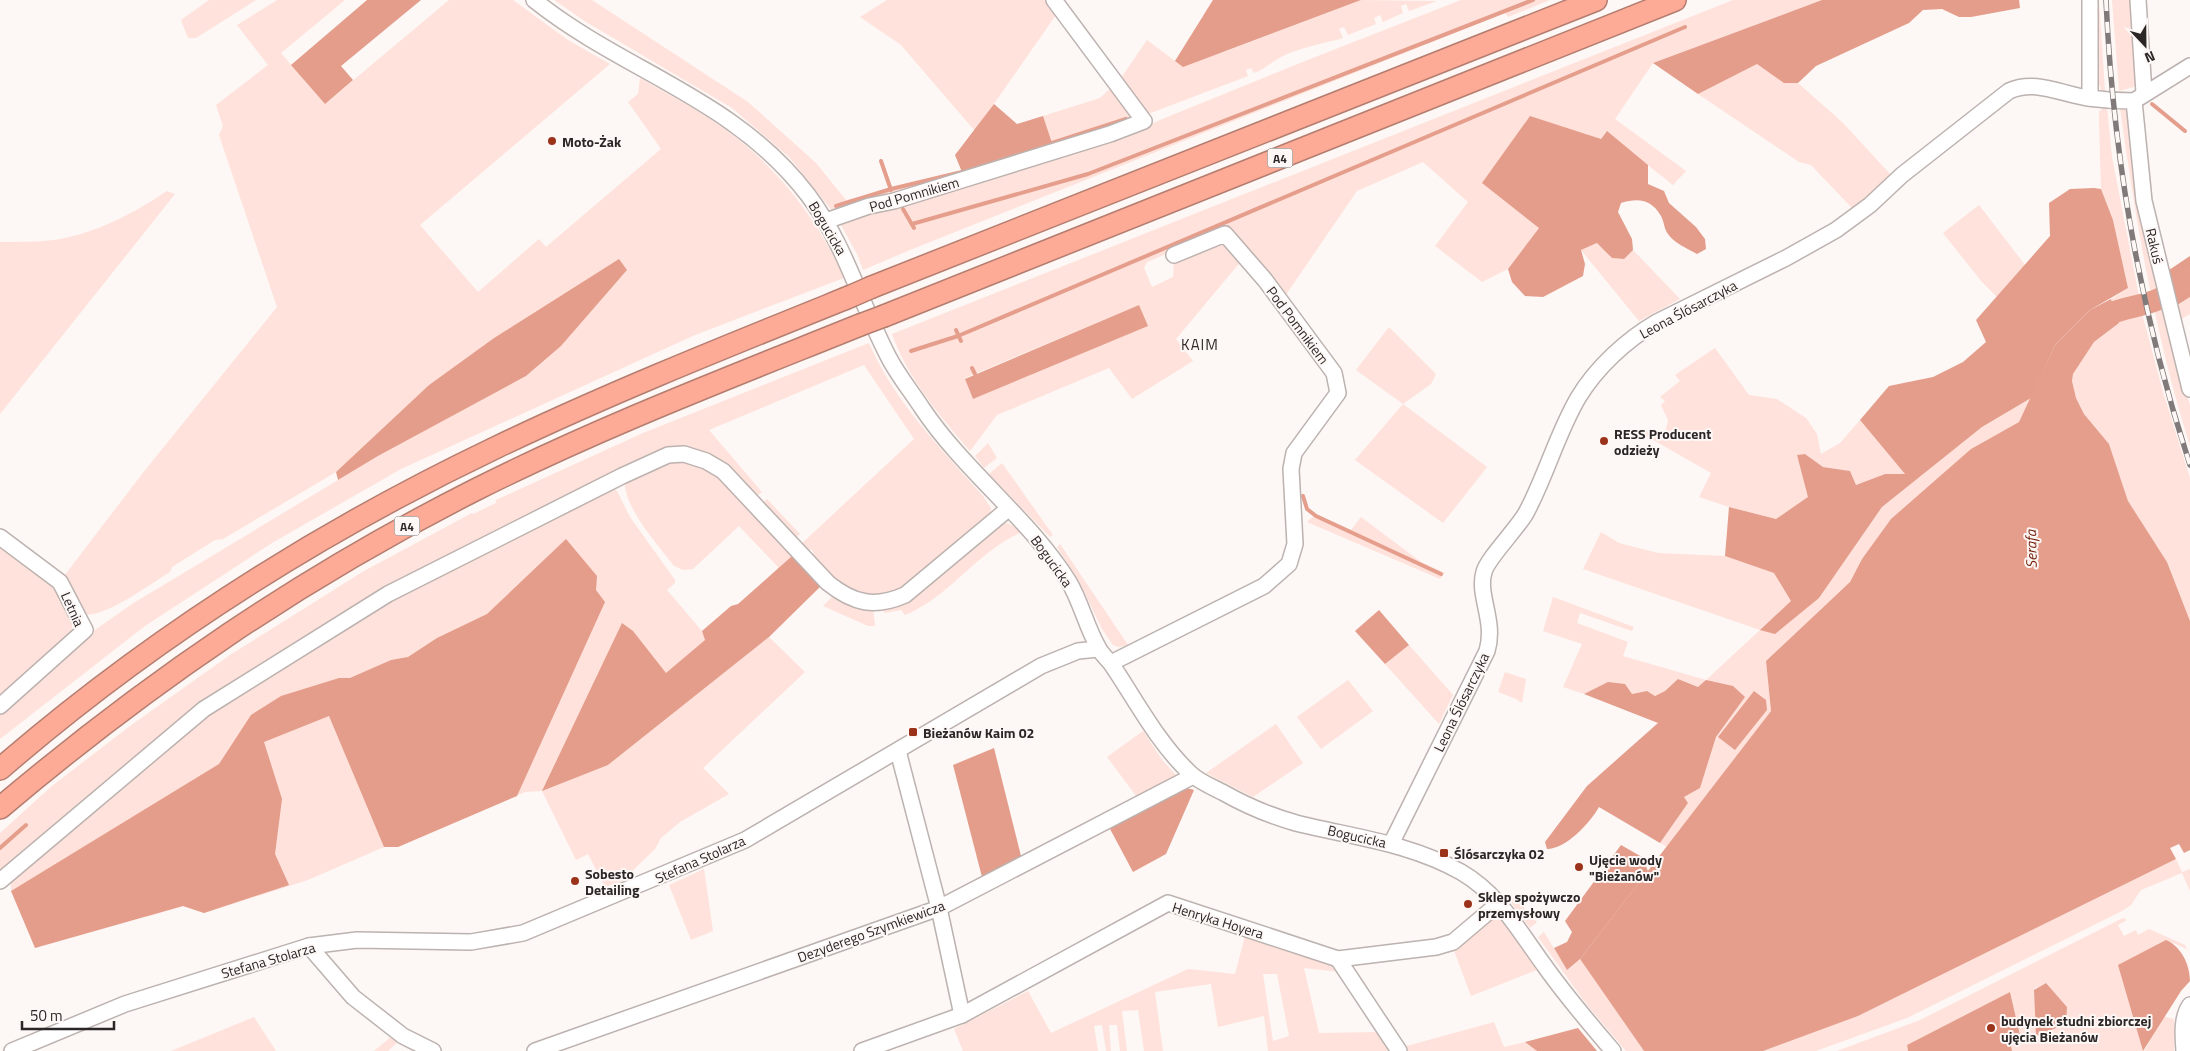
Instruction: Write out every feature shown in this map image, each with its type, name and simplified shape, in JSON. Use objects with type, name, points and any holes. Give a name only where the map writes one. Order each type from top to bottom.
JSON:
[{"type":"highway","name":"A4","points":[[0,769],[76,707],[165,641],[256,580],[350,523],[445,473],[576,410],[872,287],[1596,0]]},
{"type":"highway","name":"A4","points":[[0,808],[87,736],[181,666],[293,592],[389,536],[475,490],[615,425],[1675,0]]},
{"type":"street","name":"Bogucicka","points":[[534,0],[566,24],[726,117],[762,146],[807,194],[826,221],[843,253],[888,357],[929,418],[1042,544],[1071,585],[1098,649],[1111,663],[1129,693],[1167,747],[1193,776],[1250,807],[1284,819],[1391,844],[1434,859],[1465,874],[1499,903],[1513,919],[1545,967],[1613,1051]]},
{"type":"street","name":"Pod Pomnikiem","points":[[826,221],[869,206],[894,201],[1110,134],[1144,121],[1054,0]]},
{"type":"street","points":[[2090,0],[2090,98]]},
{"type":"street","name":"Rakuś","points":[[2138,0],[2139,97],[2144,201],[2190,389]]},
{"type":"street","points":[[2139,97],[2190,66]]},
{"type":"street","name":"Leona Ślósarczyka","points":[[1391,844],[1486,651],[1490,626],[1483,577],[1486,566],[1509,538],[1531,504],[1580,395],[1599,370],[1638,335],[1657,322],[1786,258],[1836,230],[1870,205],[1909,169],[2009,91],[2018,87],[2035,86],[2090,98],[2139,97]]},
{"type":"street","name":"Pod Pomnikiem","points":[[1111,663],[1264,586],[1289,564],[1295,544],[1291,469],[1294,453],[1338,392],[1334,372],[1265,280],[1225,234],[1174,255]]},
{"type":"street","points":[[0,881],[204,709],[388,594],[622,476],[668,455],[684,454],[706,461],[724,471],[828,583],[844,596],[858,601],[873,603],[891,601],[905,595],[1008,508]]},
{"type":"street","name":"Letnia","points":[[0,537],[60,582],[85,630],[0,706]]},
{"type":"street","name":"Stefana Stolarza","points":[[12,1051],[125,1004],[309,946],[357,940],[471,942],[523,933],[745,840],[1041,666],[1078,651],[1098,649]]},
{"type":"street","points":[[898,751],[939,908],[962,1015]]},
{"type":"street","name":"Dezyderego Szymkiewicza","points":[[535,1051],[939,908],[1193,776]]},
{"type":"street","name":"Henryka Hoyera","points":[[862,1051],[962,1015],[1168,903],[1338,959],[1436,947],[1453,942],[1499,903]]},
{"type":"street","points":[[309,946],[353,997],[403,1036],[433,1051]]},
{"type":"street","points":[[1338,959],[1398,1051]]},
{"type":"street","points":[[2184,1051],[2183,1029],[2186,1011],[2190,1005]]},
{"type":"shaded area","points":[[209,0],[256,0],[196,38],[188,38],[181,20]]},
{"type":"shaded area","points":[[277,0],[345,0],[281,53],[325,104],[449,0],[513,0],[568,40],[610,64],[420,225],[478,292],[539,239],[546,247],[661,149],[628,102],[638,94],[640,78],[713,121],[754,152],[790,190],[806,211],[833,255],[844,278],[695,335],[401,469],[272,543],[145,626],[0,739],[0,714],[92,632],[132,604],[378,456],[526,376],[561,346],[627,270],[494,338],[429,385],[336,472],[223,539],[215,540],[172,567],[170,572],[125,600],[99,612],[89,614],[82,612],[61,580],[142,474],[277,307],[219,135],[223,126],[216,105],[268,65],[237,25]]},
{"type":"shaded area","points":[[367,0],[421,0],[341,66],[353,80],[325,104],[291,65]]},
{"type":"shaded area","points":[[554,0],[592,0],[748,102],[816,163],[846,200],[962,172],[1051,143],[1043,116],[1100,98],[1114,85],[1131,114],[1128,123],[833,212],[790,158],[732,108],[586,22]]},
{"type":"shaded area","points":[[887,0],[1046,0],[1056,15],[975,131],[901,45],[860,17]]},
{"type":"shaded area","points":[[1213,0],[1292,0],[1221,53],[1361,0],[1437,1],[1409,11],[1406,4],[1401,6],[1403,13],[1383,22],[1380,15],[1374,18],[1376,24],[1348,35],[1344,27],[1339,29],[1343,38],[1304,48],[1281,57],[1254,73],[1251,68],[1246,70],[1248,76],[1148,114],[1119,81],[1147,40],[1175,61]]},
{"type":"shaded area","points":[[1213,0],[1361,0],[1183,67],[1175,61]]},
{"type":"shaded area","points":[[1461,0],[1550,0],[1508,17],[1505,13],[863,270],[857,254],[841,225],[844,222],[1130,134],[1300,63]]},
{"type":"shaded area","points":[[1733,0],[1822,0],[1653,63],[1615,119],[1686,171],[1673,185],[1606,132],[1508,269],[1482,282],[1435,246],[1468,202],[1423,162],[1357,191],[1283,299],[1228,228],[1147,262],[1144,268],[1152,287],[1173,277],[1174,260],[1226,238],[1242,260],[1176,339],[1193,361],[1132,399],[1109,368],[997,415],[970,451],[925,396],[907,366],[892,334]],"holes":[[[1139,305],[1147,326],[973,399],[965,378]]]},
{"type":"shaded area","points":[[1822,0],[2019,0],[2020,8],[1971,17],[1959,17],[1942,9],[1923,10],[1909,23],[1816,66],[1798,83],[1784,83],[1757,64],[1698,94],[1653,63]]},
{"type":"shaded area","points":[[2094,0],[2099,0],[2105,91],[2101,90],[2097,77]]},
{"type":"shaded area","points":[[2112,0],[2136,0],[2137,86],[2119,91]]},
{"type":"shaded area","points":[[1757,64],[1784,82],[1798,83],[1842,122],[1892,176],[1853,209],[1811,165],[1799,162],[1698,94]]},
{"type":"shaded area","points":[[994,104],[1017,124],[1043,116],[1052,143],[962,172],[955,155]]},
{"type":"shaded area","points":[[2104,107],[2107,107],[2112,157],[2143,317],[2163,392],[2190,478],[2190,621],[2167,562],[2128,501],[2109,444],[2084,414],[2076,398],[2072,381],[2073,374],[2094,342],[2119,323],[2111,299],[2128,288],[2113,220],[2101,189],[2099,112]]},
{"type":"shaded area","points":[[2120,108],[2126,109],[2129,115],[2153,260],[2168,332],[2190,405],[2190,446],[2167,362],[2148,279]]},
{"type":"shaded area","points":[[1530,116],[1601,139],[1607,131],[1648,165],[1648,184],[1664,191],[1669,203],[1696,227],[1705,239],[1706,249],[1697,254],[1681,246],[1667,232],[1657,210],[1648,203],[1638,200],[1621,203],[1618,212],[1632,239],[1633,250],[1624,259],[1612,258],[1597,243],[1581,250],[1585,264],[1583,276],[1543,297],[1525,296],[1512,282],[1508,269],[1539,228],[1482,183]]},
{"type":"shaded area","points":[[2070,189],[2101,189],[2113,220],[2128,288],[2090,310],[2055,345],[2031,398],[1982,427],[1882,507],[1819,598],[1775,634],[1760,630],[1791,601],[1774,573],[1725,556],[1729,507],[1776,519],[1808,497],[1797,455],[1805,454],[1823,467],[1850,471],[1856,485],[1885,474],[1905,474],[1860,420],[1889,386],[1933,377],[1963,362],[1986,342],[1976,320],[2050,236],[2049,203]]},
{"type":"shaded area","points":[[167,191],[175,194],[0,414],[0,242],[54,240],[84,233],[128,215]]},
{"type":"shaded area","points":[[1979,205],[2025,265],[1997,297],[1982,282],[1943,233]]},
{"type":"shaded area","points":[[1598,243],[1612,258],[1624,259],[1633,250],[1680,299],[1639,321],[1581,250]]},
{"type":"shaded area","points":[[2190,256],[2190,297],[2174,307],[2166,272]]},
{"type":"shaded area","points":[[619,259],[627,270],[561,346],[526,376],[378,456],[338,480],[336,472],[429,385],[494,338]]},
{"type":"shaded area","points":[[2190,297],[2190,314],[2178,321],[2174,307]]},
{"type":"shaded area","points":[[1389,327],[1436,374],[1431,384],[1403,404],[1356,370]]},
{"type":"shaded area","points":[[869,343],[891,385],[905,405],[983,496],[991,508],[990,517],[904,590],[874,598],[839,587],[809,557],[814,553],[811,549],[805,553],[799,546],[914,439],[864,365],[709,430],[762,492],[755,497],[718,459],[708,455],[655,453],[201,707],[0,876],[0,833],[52,786],[130,726],[230,655],[364,571],[472,513],[496,503],[496,500],[643,433]]},
{"type":"shaded area","points":[[1715,348],[1749,395],[1777,399],[1806,418],[1817,434],[1821,454],[1840,443],[1860,420],[1905,474],[1885,474],[1856,485],[1850,471],[1823,467],[1805,454],[1797,455],[1809,497],[1776,519],[1699,497],[1711,473],[1641,433],[1652,429],[1659,433],[1666,430],[1668,420],[1661,405],[1665,401],[1660,397],[1680,381],[1675,375]]},
{"type":"shaded area","points":[[2031,398],[2019,422],[1971,449],[1862,559],[1850,582],[1766,661],[1771,711],[1667,847],[1660,843],[1688,803],[1684,798],[1686,794],[1700,787],[1716,737],[1745,697],[1698,687],[1678,679],[1665,691],[1655,696],[1647,691],[1632,694],[1624,684],[1608,683],[1584,694],[1563,687],[1582,644],[1543,631],[1553,597],[1634,627],[1632,631],[1580,613],[1577,623],[1628,642],[1623,656],[1706,680],[1760,630],[1583,569],[1601,532],[1619,543],[1658,553],[1725,556],[1774,572],[1792,601],[1819,598],[1882,507],[1982,427]]},
{"type":"shaded area","points":[[1403,404],[1487,467],[1443,523],[1355,460]]},
{"type":"shaded area","points":[[988,443],[997,458],[984,468],[975,456]]},
{"type":"shaded area","points":[[679,460],[691,462],[719,473],[798,561],[792,556],[779,568],[739,526],[693,569],[683,570],[674,566],[636,514],[626,491],[625,481],[651,466]]},
{"type":"shaded area","points":[[1002,463],[1053,535],[1050,537],[989,474]]},
{"type":"shaded area","points":[[612,488],[617,491],[630,517],[675,580],[675,583],[667,590],[702,631],[705,640],[666,674],[608,765],[769,637],[805,672],[703,768],[729,794],[680,822],[661,838],[655,849],[622,881],[605,887],[588,854],[576,860],[542,791],[525,792],[398,847],[384,847],[308,880],[204,913],[183,906],[146,917],[107,833],[11,891],[11,879],[214,706],[389,597]]},
{"type":"shaded area","points":[[767,499],[800,534],[794,540],[761,504]]},
{"type":"shaded area","points":[[1316,514],[1351,530],[1361,517],[1421,562],[1445,573],[1440,579],[1307,522]]},
{"type":"shaded area","points":[[1008,523],[1022,532],[991,550],[936,597],[905,615],[901,610],[884,613],[884,608],[1000,525]]},
{"type":"shaded area","points":[[566,539],[597,576],[596,590],[605,602],[517,796],[398,847],[384,847],[329,716],[264,742],[282,799],[275,854],[289,885],[204,913],[183,906],[35,948],[11,891],[219,764],[251,715],[281,696],[339,678],[350,678],[391,660],[408,657],[437,638],[487,614]]},
{"type":"shaded area","points":[[0,544],[61,591],[73,619],[71,635],[0,699]]},
{"type":"shaded area","points":[[1060,544],[1128,645],[1119,647],[1113,645],[1102,629],[1079,581],[1057,547]]},
{"type":"shaded area","points":[[792,556],[821,586],[769,637],[608,765],[542,791],[622,623],[633,631],[666,673],[705,640],[702,631],[731,606],[738,604]]},
{"type":"shaded area","points":[[834,595],[873,609],[875,626],[868,626],[823,606]]},
{"type":"shaded area","points":[[1379,610],[1409,645],[1385,664],[1355,631]]},
{"type":"shaded area","points":[[1409,645],[1453,695],[1439,724],[1385,664]]},
{"type":"shaded area","points":[[1505,672],[1526,679],[1522,703],[1498,692]]},
{"type":"shaded area","points":[[1678,679],[1698,687],[1706,680],[1733,686],[1745,697],[1716,737],[1700,788],[1684,797],[1688,803],[1660,843],[1599,807],[1577,834],[1562,845],[1547,849],[1545,842],[1587,786],[1658,723],[1584,694],[1608,682],[1625,684],[1632,694],[1647,691],[1655,696],[1665,691]]},
{"type":"shaded area","points":[[1348,680],[1373,711],[1321,749],[1297,717]]},
{"type":"shaded area","points":[[1276,724],[1303,763],[1253,797],[1206,773]]},
{"type":"shaded area","points":[[1143,731],[1163,761],[1176,775],[1175,778],[1137,797],[1107,757]]},
{"type":"shaded area","points":[[994,748],[1021,856],[982,877],[953,765]]},
{"type":"shaded area","points":[[1180,789],[1194,790],[1166,854],[1133,872],[1109,827]]},
{"type":"shaded area","points":[[1621,845],[1642,857],[1648,871],[1580,959],[1567,970],[1554,948],[1567,942],[1572,932],[1565,921]]},
{"type":"shaded area","points":[[2176,859],[2182,872],[2190,869],[2190,891],[2182,873],[2141,890],[2131,905],[2122,911],[1907,1018],[1816,1051],[1763,1051],[1858,1016]]},
{"type":"shaded area","points":[[704,869],[713,931],[691,940],[669,885]]},
{"type":"shaded area","points":[[1514,897],[1537,922],[1530,928],[1510,901]]},
{"type":"shaded area","points":[[2123,918],[2127,920],[2118,925],[2124,936],[2136,930],[2138,935],[2149,929],[2185,945],[2187,949],[2166,940],[2154,1014],[2174,1019],[2174,1051],[2144,1051],[2157,1028],[2137,1029],[2143,1051],[2012,1051],[2009,1036],[2020,1034],[2010,992],[1907,1045],[1908,1051],[1837,1051],[1920,1020]],"holes":[[[2046,983],[2067,1007],[2034,989]]]},
{"type":"shaded area","points":[[1501,920],[1537,970],[1471,996],[1453,948],[1486,921]]},
{"type":"shaded area","points":[[1544,932],[1567,970],[1580,959],[1644,1051],[1626,1051],[1587,1005],[1538,937]]},
{"type":"shaded area","points":[[1245,936],[1335,966],[1340,972],[1304,968],[1319,1033],[1380,1032],[1393,1051],[1268,1051],[1264,1016],[1218,1027],[1211,984],[1155,992],[1163,1051],[1144,1051],[1138,1010],[1122,1011],[1127,1051],[1120,1051],[1117,1025],[1109,1025],[1111,1051],[1106,1051],[1102,1025],[1094,1026],[1098,1051],[963,1051],[954,1029],[1028,991],[1051,1033],[1188,969],[1235,974]],"holes":[[[1263,974],[1277,974],[1289,1036],[1273,1041]]]},
{"type":"shaded area","points":[[2166,940],[2176,947],[2184,957],[2190,981],[2181,991],[2143,1051],[2118,965]]},
{"type":"shaded area","points":[[2046,983],[2067,1007],[2066,1024],[2036,1036],[2034,990]]},
{"type":"shaded area","points":[[2010,992],[2020,1035],[2009,1037],[2012,1051],[1908,1051],[1907,1045]]},
{"type":"shaded area","points":[[254,1017],[276,1051],[171,1051]]},
{"type":"shaded area","points":[[1494,1022],[1504,1047],[1525,1042],[1537,1051],[1403,1051],[1403,1047]]},
{"type":"shaded area","points":[[1578,1028],[1597,1051],[1537,1051],[1525,1042]]},
{"type":"shaded area","points":[[392,1036],[400,1040],[388,1051],[374,1051]]},
{"type":"water","points":[[2111,299],[2119,323],[2094,342],[2073,374],[2072,381],[2076,398],[2084,414],[2109,444],[2128,501],[2167,562],[2190,621],[2190,850],[2184,853],[2179,844],[2170,848],[2176,859],[1858,1016],[1763,1051],[1644,1051],[1580,959],[1771,711],[1766,661],[1850,582],[1862,559],[1891,519],[1971,449],[2019,422],[2055,345],[2090,310]]},
{"type":"water","points":[[1139,305],[1148,326],[973,399],[965,379]]},
{"type":"water","points":[[1754,691],[1766,700],[1767,710],[1735,750],[1718,737]]},
{"type":"waterway","points":[[912,224],[1088,174],[1533,0]]},
{"type":"waterway","points":[[911,351],[958,336],[1685,27]]},
{"type":"waterway","points":[[2152,104],[2185,131]]},
{"type":"waterway","points":[[836,206],[891,189],[962,172],[1126,119]]},
{"type":"waterway","points":[[881,161],[891,190]]},
{"type":"waterway","points":[[903,209],[914,228]]},
{"type":"waterway","name":"Serafa","points":[[2090,328],[2105,316],[2159,299],[2190,278]]},
{"type":"waterway","points":[[956,330],[961,341]]},
{"type":"waterway","points":[[972,368],[975,374]]},
{"type":"waterway","points":[[1303,496],[1307,509],[1316,516],[1441,574]]},
{"type":"waterway","points":[[0,848],[26,825]]},
{"type":"railway","points":[[2106,0],[2115,118],[2132,236],[2157,351],[2190,465]]},
{"type":"place","name":"Moto-Żak","points":[[552,141]]},
{"type":"place","name":"RESS Producent odzieży","points":[[1604,441]]},
{"type":"place","name":"Bieżanów Kaim 02","points":[[913,732]]},
{"type":"place","name":"Ślósarczyka 02","points":[[1444,853]]},
{"type":"place","name":"Ujęcie wody \"Bieżanów\"","points":[[1579,867]]},
{"type":"place","name":"Sobesto Detailing","points":[[575,881]]},
{"type":"place","name":"Sklep spożywczo przemysłowy","points":[[1468,904]]},
{"type":"place","name":"budynek studni zbiorczej ujęcia Bieżanów","points":[[1991,1028]]},
{"type":"district","name":"KAIM","points":[[1200,344]]}]
